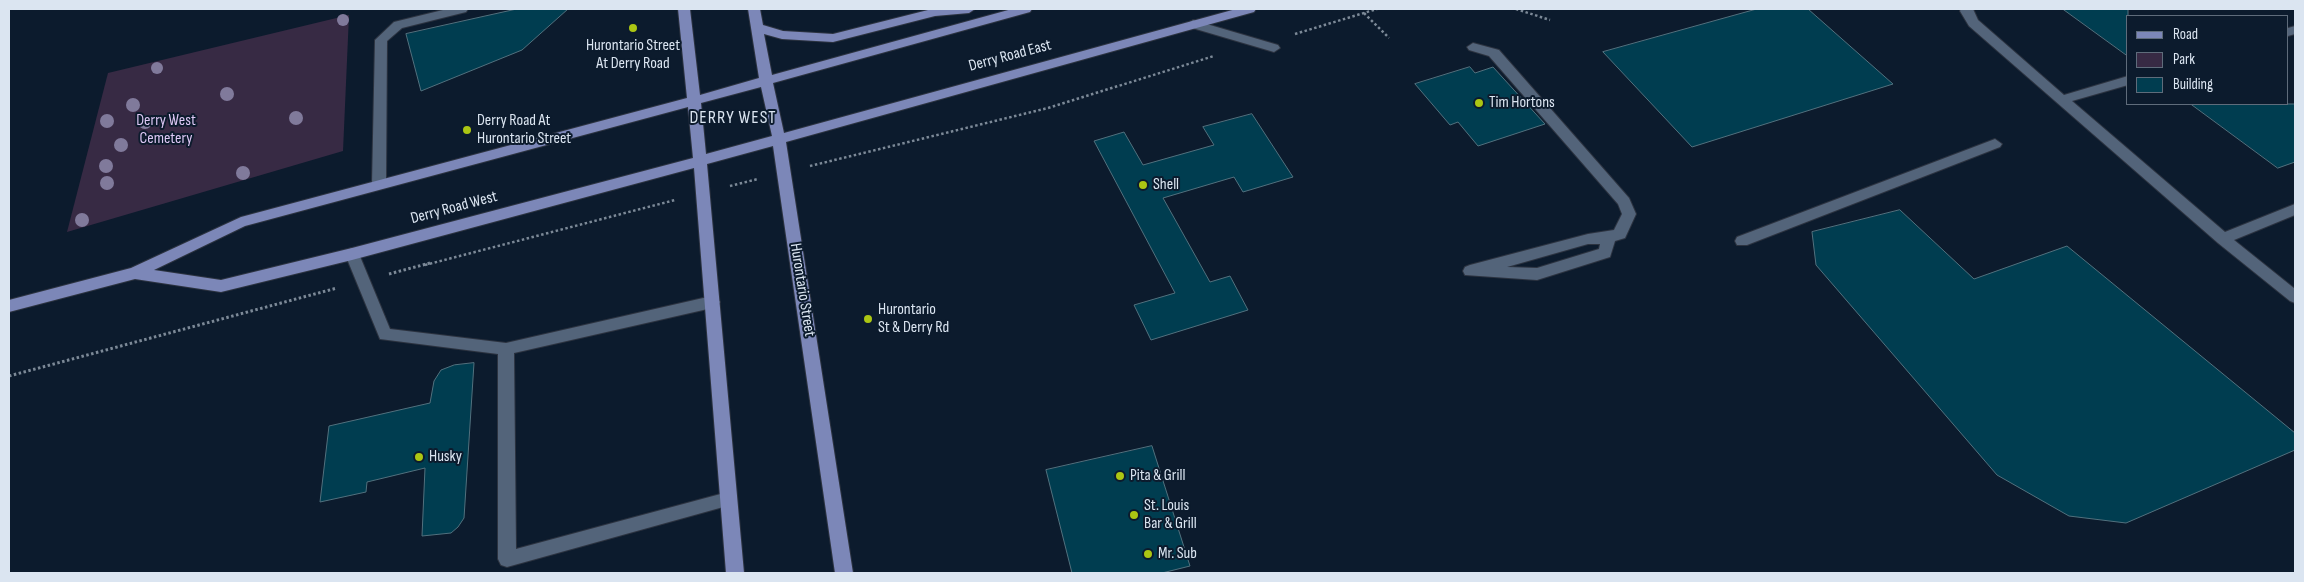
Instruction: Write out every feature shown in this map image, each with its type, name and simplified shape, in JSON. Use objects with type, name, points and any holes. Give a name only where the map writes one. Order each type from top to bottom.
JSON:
[{"type":"main road","points":[[684,9],[700,161],[735,573]]},
{"type":"main road","name":"Hurontario Street","points":[[754,9],[766,80],[779,139],[844,573]]},
{"type":"main road","points":[[756,27],[782,35],[833,38],[935,12],[969,9]]},
{"type":"main road","points":[[693,101],[1026,9]]},
{"type":"main road","name":"Derry Road East","points":[[779,139],[1250,9]]},
{"type":"main road","name":"Derry Road West","points":[[9,306],[135,273],[241,222],[693,101]]},
{"type":"main road","name":"Derry Road West","points":[[135,273],[221,286],[352,254],[779,139]]},
{"type":"lane","points":[[379,184],[381,40],[398,26],[462,9]]},
{"type":"lane","points":[[1967,9],[1966,11],[1972,23],[2223,239],[2295,297]]},
{"type":"lane","points":[[1192,24],[1274,48]]},
{"type":"lane","points":[[1472,47],[1494,53],[1624,202],[1629,214],[1620,234],[1609,238],[1588,239],[1470,270],[1537,274],[1604,253],[1609,238]]},
{"type":"lane","points":[[2062,100],[2126,81]]},
{"type":"lane","points":[[1742,242],[1995,144]]},
{"type":"lane","points":[[2223,239],[2295,209]]},
{"type":"lane","points":[[352,254],[385,335],[506,348],[712,302]]},
{"type":"lane","points":[[506,348],[507,559],[728,499]]},
{"type":"path","points":[[1516,9],[1550,20]]},
{"type":"path","points":[[1364,13],[1390,38]]},
{"type":"green space","name":"Derry West Cemetery","points":[[349,15],[343,151],[67,232],[108,73]]},
{"type":"building","points":[[517,9],[568,9],[522,50],[421,91],[406,34]]},
{"type":"building","points":[[1757,9],[1808,9],[1893,84],[1692,147],[1603,52]]},
{"type":"building","points":[[2063,9],[2128,9],[2128,15],[2126,15],[2126,55]]},
{"type":"building","name":"Tim Hortons","points":[[1470,67],[1475,73],[1493,67],[1545,124],[1478,146],[1458,122],[1450,125],[1415,84]]},
{"type":"building","points":[[2295,104],[2295,162],[2278,168],[2192,105]]},
{"type":"building","points":[[1252,114],[1293,177],[1243,192],[1234,177],[1163,198],[1210,282],[1230,276],[1248,310],[1151,340],[1134,305],[1175,293],[1094,141],[1124,132],[1143,165],[1214,145],[1203,127]]},
{"type":"building","points":[[1900,210],[1974,279],[2067,246],[2295,433],[2295,450],[2126,523],[2069,516],[1997,475],[1816,265],[1812,232]]},
{"type":"building","points":[[474,363],[464,518],[458,527],[451,533],[422,536],[425,468],[367,482],[366,492],[320,502],[329,426],[430,403],[434,381],[441,370],[454,365]]},
{"type":"building","points":[[1152,446],[1190,566],[1162,573],[1072,573],[1046,470]]},
{"type":"place","name":"Hurontario Street At Derry Road","points":[[633,28]]},
{"type":"place","name":"Tim Hortons","points":[[1479,103]]},
{"type":"place","name":"Derry Road At Hurontario Street","points":[[467,130]]},
{"type":"place","name":"Shell","points":[[1143,185]]},
{"type":"place","name":"Hurontario St & Derry Rd","points":[[868,319]]},
{"type":"place","name":"Husky","points":[[419,457]]},
{"type":"place","name":"Pita & Grill","points":[[1120,476]]},
{"type":"place","name":"St. Louis Bar & Grill","points":[[1134,515]]},
{"type":"place","name":"Mr. Sub","points":[[1148,554]]},
{"type":"district","name":"DERRY WEST","points":[[733,118]]}]
